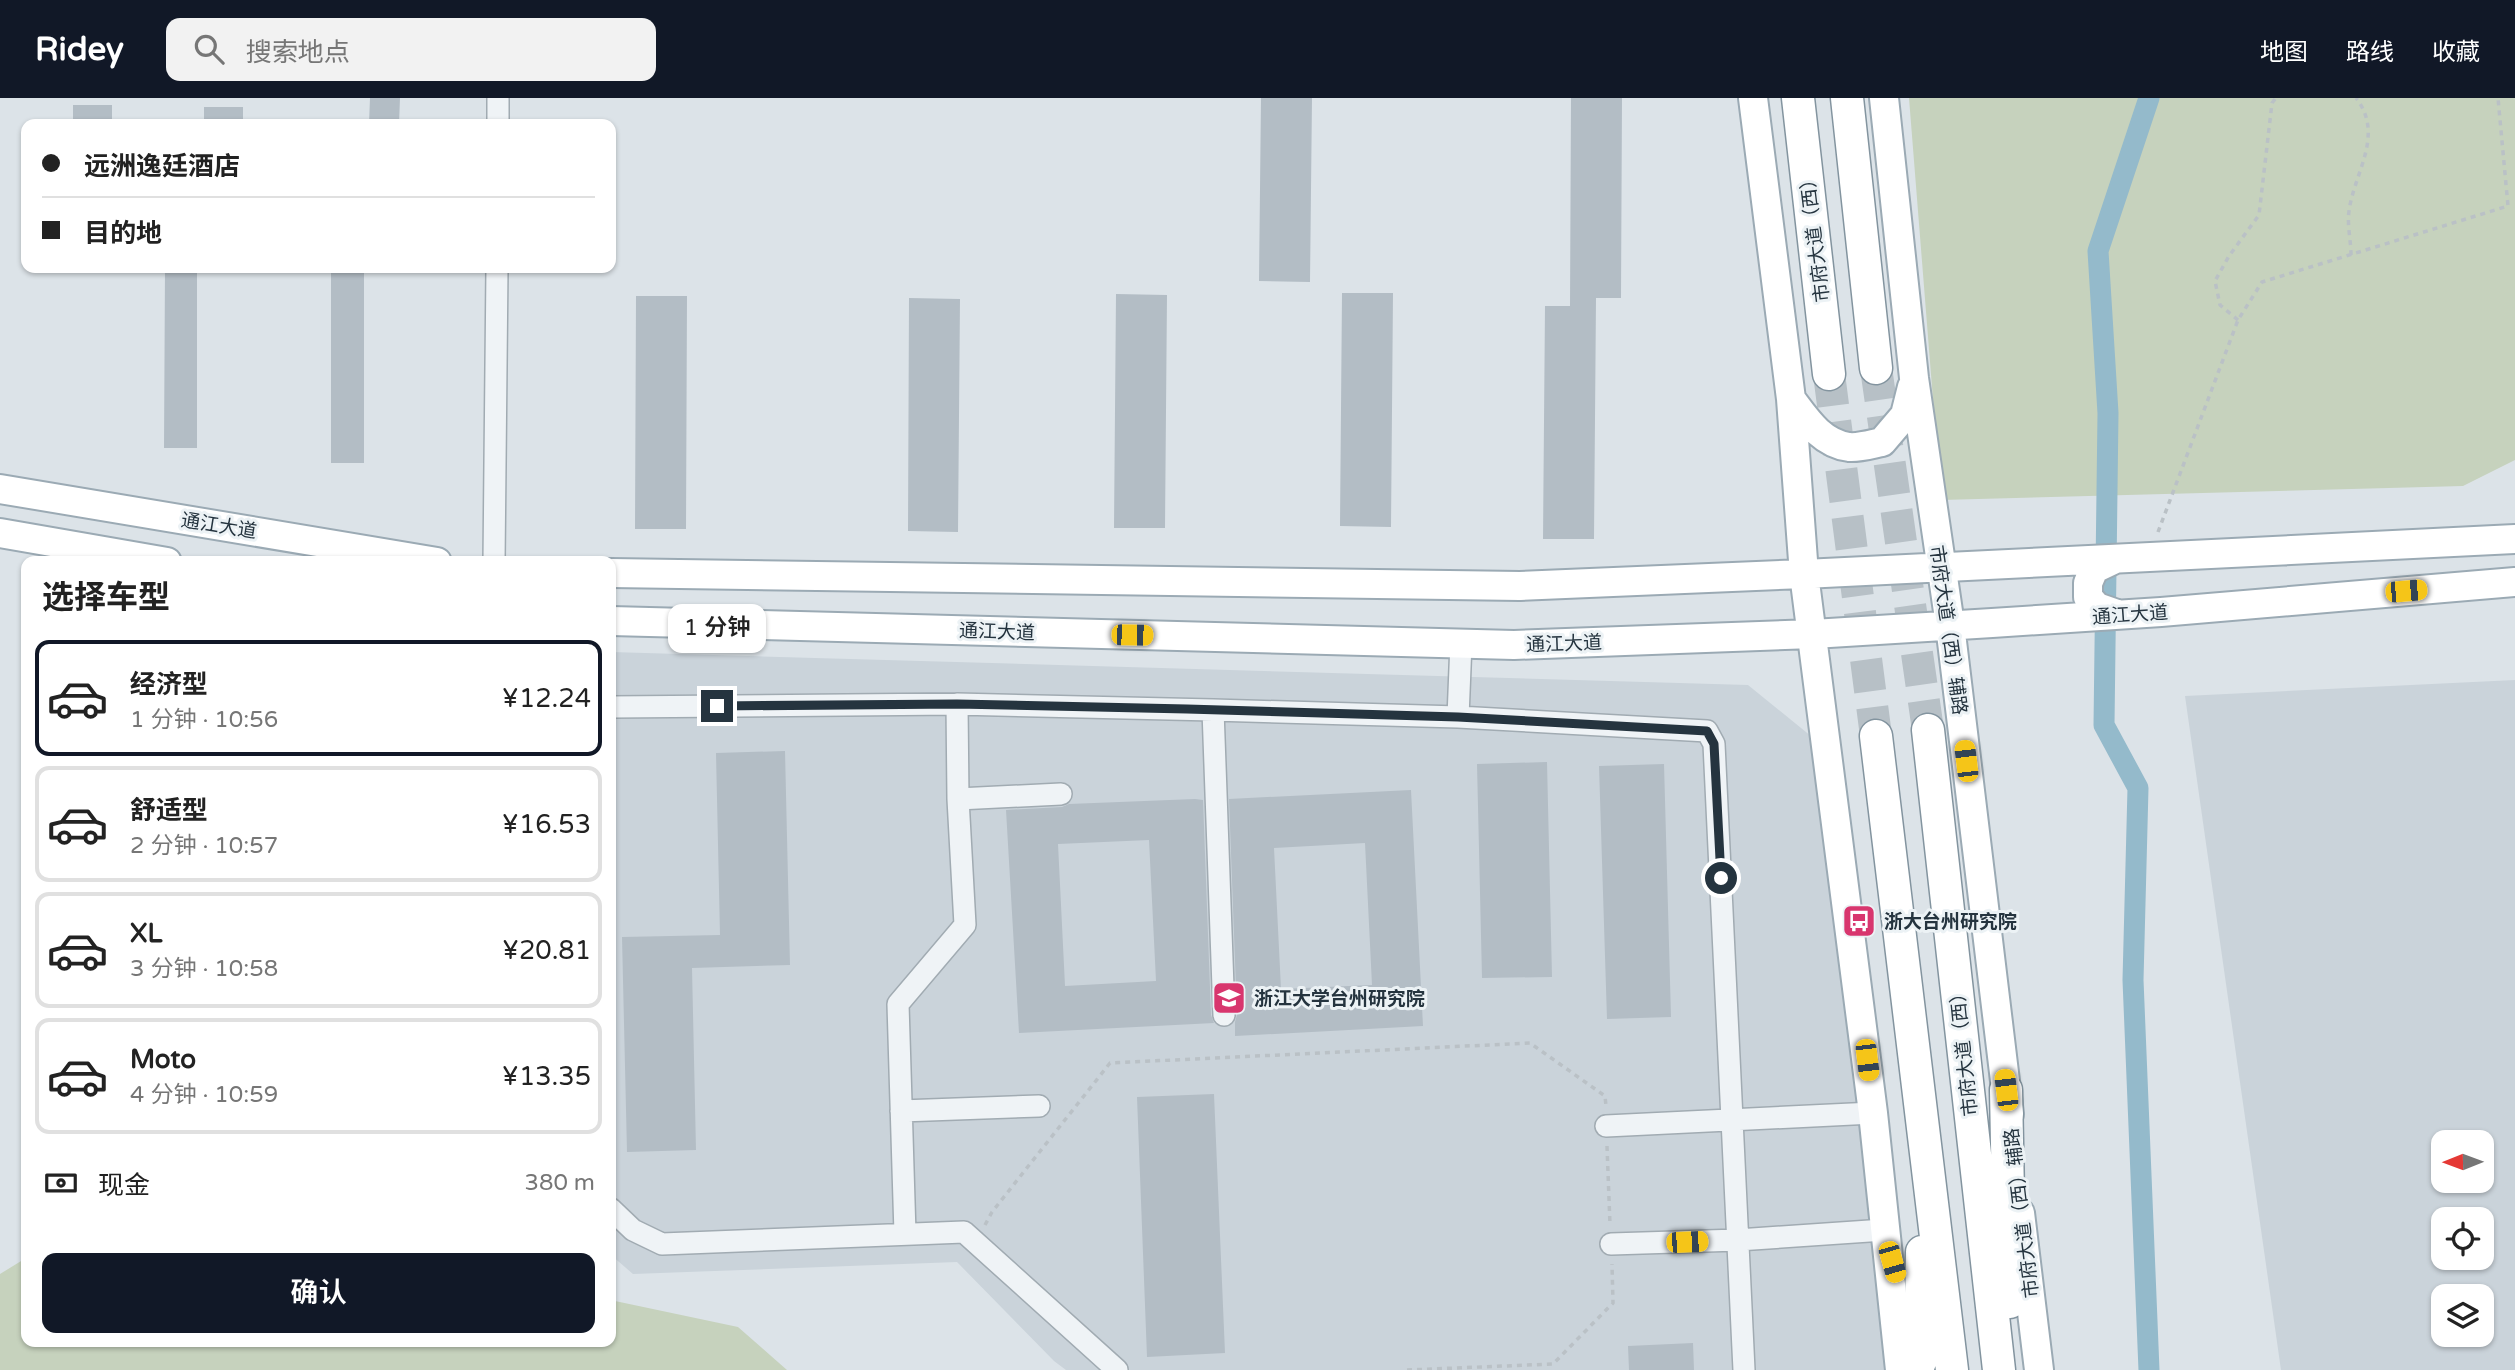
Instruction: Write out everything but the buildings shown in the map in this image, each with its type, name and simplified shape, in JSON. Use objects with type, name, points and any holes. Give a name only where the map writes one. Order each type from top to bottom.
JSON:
[{"type":"highway","name":"市府大道（西）","points":[[1798,98],[1829,374]]},
{"type":"highway","points":[[1847,98],[1876,368]]},
{"type":"highway","name":"市府大道（西）","points":[[1928,730],[1999,1370]]},
{"type":"highway","points":[[1876,736],[1952,1370]]},
{"type":"highway","points":[[2006,1090],[2011,1370]]},
{"type":"highway","points":[[1914,1367],[1924,1128]]},
{"type":"main road","points":[[1753,98],[1791,399],[1804,574],[1873,1113],[1885,1233],[1914,1367]]},
{"type":"main road","name":"市府大道（西）辅路","points":[[1884,98],[1914,377],[1950,625],[2039,1370]]},
{"type":"main road","points":[[1791,399],[1815,431],[1836,443],[1851,447],[1882,442],[1905,415],[1914,377]]},
{"type":"main road","name":"通江大道","points":[[0,489],[401,556]]},
{"type":"main road","points":[[0,533],[132,556]]},
{"type":"main road","points":[[616,573],[1520,586],[2515,539]]},
{"type":"main road","points":[[2116,559],[2094,569],[2088,583],[2088,597],[2097,607],[2117,614]]},
{"type":"main road","name":"通江大道","points":[[616,621],[1514,645],[1813,634],[1992,623],[2161,612],[2515,582]]},
{"type":"street","points":[[498,98],[498,119]]},
{"type":"street","points":[[494,556],[497,273]]},
{"type":"street","points":[[1458,717],[1461,643]]},
{"type":"street","points":[[616,707],[957,704],[1458,717],[1707,731],[1714,744],[1744,1370]]},
{"type":"street","points":[[905,1234],[898,1004],[965,925],[958,799],[957,704]]},
{"type":"street","points":[[1213,710],[1224,1015]]},
{"type":"street","points":[[958,799],[1061,794]]},
{"type":"street","points":[[901,1111],[1039,1106]]},
{"type":"street","points":[[1606,1126],[1873,1113]]},
{"type":"street","points":[[616,1214],[633,1230],[662,1244],[964,1232],[1117,1370]]},
{"type":"street","points":[[1611,1244],[1885,1233]]},
{"type":"path","points":[[2238,320],[2220,305],[2215,281],[2229,256],[2259,215],[2272,103],[2276,98]]},
{"type":"path","points":[[2351,255],[2349,212],[2368,148],[2365,110],[2356,98]]},
{"type":"path","points":[[2149,557],[2238,320],[2262,282],[2508,206],[2498,98]]},
{"type":"path","points":[[975,1242],[992,1212],[1110,1063],[1530,1043],[1605,1096],[1613,1303],[1552,1364],[1484,1369],[1406,1370]]},
{"type":"shaded area","name":"浙江大学台州研究院","points":[[616,652],[1748,685],[1817,741],[1889,1370],[1066,1370],[957,1262],[633,1274],[616,1259]]},
{"type":"shaded area","points":[[2515,680],[2515,1370],[2281,1370],[2185,696]]},
{"type":"green space","points":[[1909,98],[2515,98],[2515,460],[2463,486],[1941,500]]},
{"type":"green space","points":[[21,1261],[21,1347],[616,1347],[616,1301],[738,1327],[787,1370],[0,1370],[0,1274]]},
{"type":"waterway","points":[[2149,98],[2098,251],[2108,413],[2104,725],[2138,788],[2133,980],[2149,1370]]},
{"type":"tunnel","points":[[1876,368],[1928,730]]},
{"type":"tunnel","points":[[1829,374],[1876,736]]},
{"type":"place","name":"浙大台州研究院","points":[[1859,921]]},
{"type":"place","name":"浙江大学台州研究院","points":[[1229,998]]},
{"type":"route","points":[[717,706],[957,704],[1187,709],[1458,717],[1707,731],[1714,744],[1721,878]]}]
